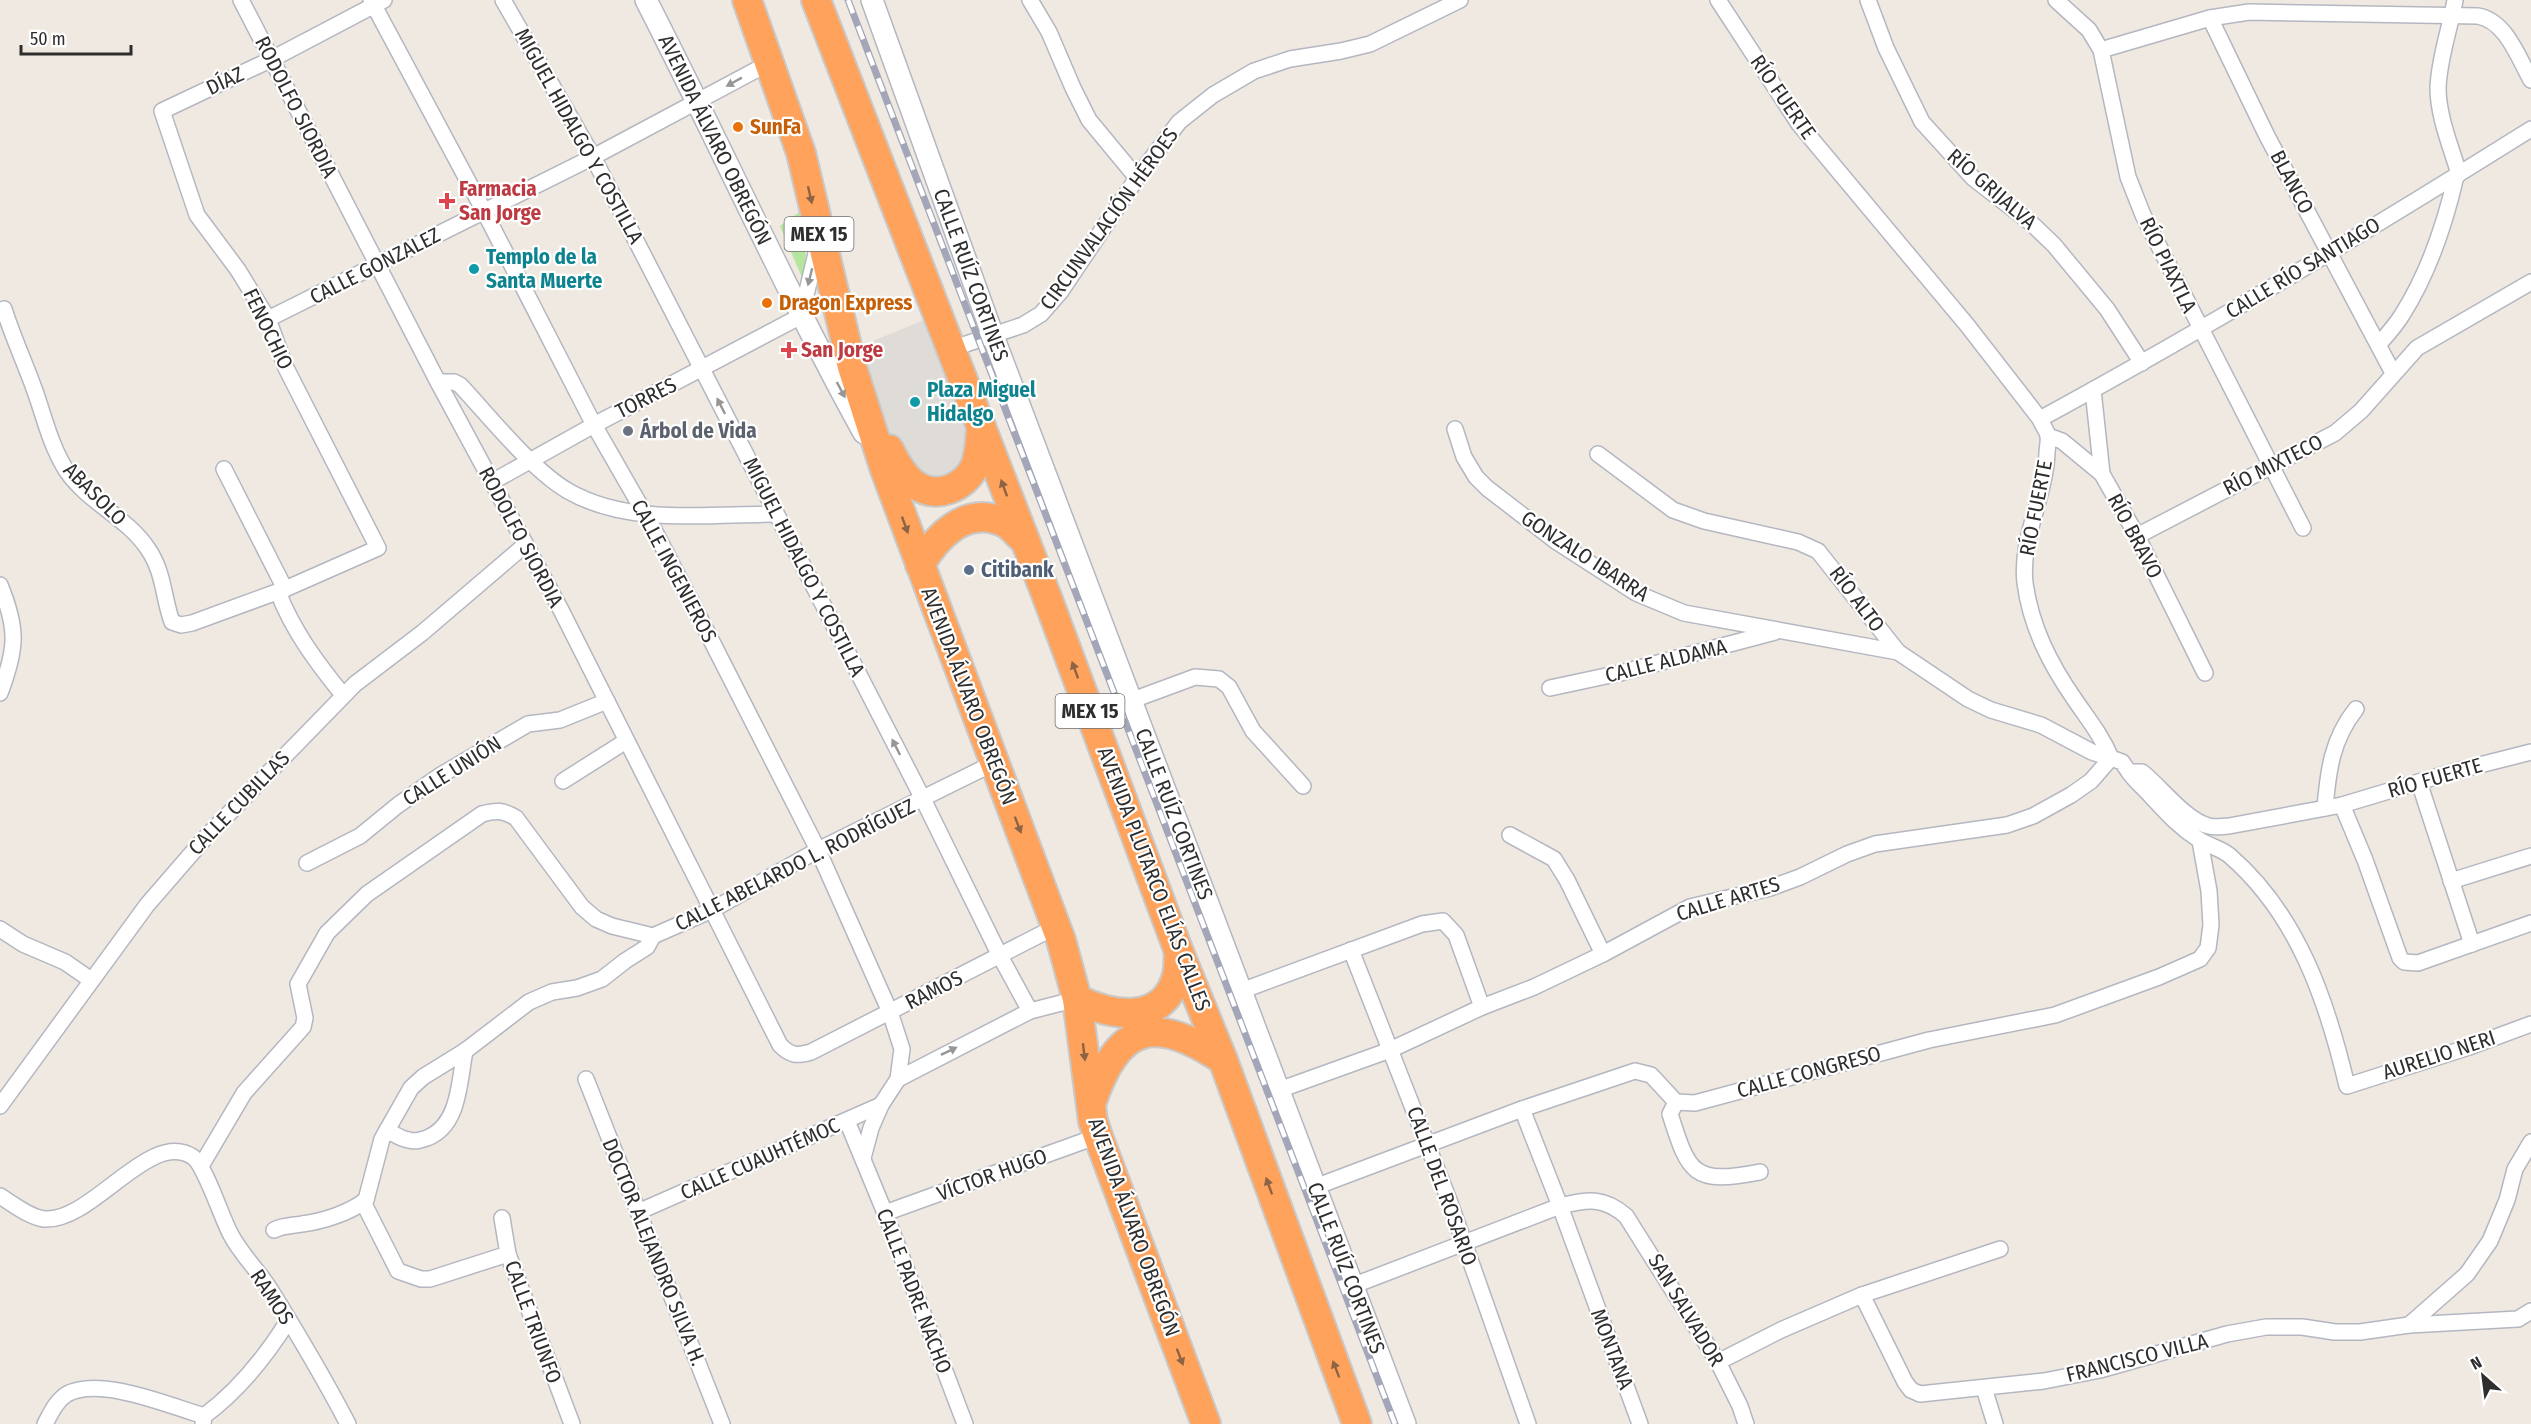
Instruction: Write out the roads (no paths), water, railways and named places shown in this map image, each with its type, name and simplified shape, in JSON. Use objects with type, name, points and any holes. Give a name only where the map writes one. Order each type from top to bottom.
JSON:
[{"type":"highway","name":"MEX 15","points":[[747,0],[801,153],[852,368],[885,470]]},
{"type":"highway","points":[[766,0],[796,92],[802,121],[801,153]]},
{"type":"highway","name":"AVENIDA PLUTARCO ELÍAS CALLES","points":[[816,0],[1047,597],[1179,952],[1223,1060],[1357,1424]]},
{"type":"highway","points":[[825,0],[831,37]]},
{"type":"highway","points":[[831,37],[842,12],[838,0]]},
{"type":"highway","points":[[839,315],[856,349],[881,430],[903,476],[926,492],[939,493],[954,488],[968,477],[977,458],[981,426]]},
{"type":"highway","name":"AVENIDA ÁLVARO OBREGÓN","points":[[885,470],[1057,926],[1077,999],[1098,1136],[1206,1424]]},
{"type":"highway","points":[[920,566],[930,549],[946,531],[971,518],[988,518],[1005,523],[1023,539]]},
{"type":"highway","points":[[1091,1102],[1101,1073],[1112,1056],[1146,1022],[1152,1008],[1166,998],[1173,987],[1177,975],[1179,952]]},
{"type":"highway","points":[[1077,999],[1109,1013],[1123,1014],[1185,1038],[1223,1060]]},
{"type":"street","name":"RODOLFO SIORDIA","points":[[241,0],[438,382],[561,610],[780,1045],[788,1053],[798,1056],[811,1052]]},
{"type":"street","name":"MIGUEL HIDALGO Y COSTILLA","points":[[503,0],[593,157],[1030,1011]]},
{"type":"street","name":"AVENIDA ÁLVARO OBREGÓN","points":[[646,0],[801,316],[885,470]]},
{"type":"street","name":"CALLE RUÍZ CORTINES","points":[[872,0],[993,336],[1405,1424]]},
{"type":"street","points":[[1030,0],[1049,32],[1089,120],[1137,178]]},
{"type":"street","name":"CIRCUNVALACIÓN HÉROES","points":[[951,349],[1023,325],[1041,314],[1061,291],[1137,178],[1179,122],[1213,95],[1254,71],[1290,58],[1370,44],[1460,0]]},
{"type":"street","name":"RÍO FUERTE","points":[[1718,0],[1799,124],[1966,325],[2040,419],[2048,436],[2047,464],[2025,555],[2025,582],[2029,604],[2035,629],[2044,648],[2062,680],[2098,731],[2111,758],[2122,762],[2129,772],[2142,772],[2187,814],[2210,826],[2229,826],[2342,805],[2531,752]]},
{"type":"street","name":"RÍO GRIJALVA","points":[[1868,0],[1886,48],[1922,122],[1972,178],[2031,223],[2054,245],[2107,309],[2142,363]]},
{"type":"street","name":"RÍO PIAXTLA","points":[[2056,0],[2089,30],[2101,50],[2128,177],[2143,215],[2303,528]]},
{"type":"street","name":"DÍAZ","points":[[162,111],[272,59],[376,2]]},
{"type":"street","name":"CALLE INGENIEROS","points":[[376,2],[594,425],[645,514],[818,850],[890,1012],[902,1049],[898,1078],[881,1105],[871,1128],[863,1158]]},
{"type":"street","points":[[2101,50],[2210,18],[2249,12],[2453,7],[2489,18],[2500,26],[2531,80]]},
{"type":"street","points":[[2379,344],[2402,315],[2428,264],[2447,212],[2457,175],[2440,108],[2438,89],[2440,68],[2453,7]]},
{"type":"street","name":"BLANCO","points":[[2210,18],[2267,136],[2393,373]]},
{"type":"street","name":"CALLE GONZALEZ","points":[[268,319],[593,157],[769,63]]},
{"type":"street","name":"FENOCHIO","points":[[162,111],[196,215],[238,270],[268,319],[286,368],[378,548],[282,590]]},
{"type":"street","name":"CALLE RÍO SANTIAGO","points":[[2040,419],[2200,330],[2531,129]]},
{"type":"street","points":[[801,316],[820,238]]},
{"type":"street","name":"RÍO MIXTECO","points":[[2137,536],[2334,433],[2349,423],[2417,348],[2531,282]]},
{"type":"street","name":"ABASOLO","points":[[4,309],[12,337],[56,453],[68,472],[84,489],[139,537],[149,550],[162,575],[172,622],[181,625],[192,623],[282,590]]},
{"type":"street","name":"TORRES","points":[[492,482],[594,425],[801,316]]},
{"type":"street","points":[[438,382],[454,382],[460,385],[531,460],[567,490],[594,502],[645,514],[776,514]]},
{"type":"street","name":"RÍO BRAVO","points":[[2093,390],[2102,474],[2137,536],[2205,673]]},
{"type":"street","name":"GONZALO IBARRA","points":[[1455,429],[1464,457],[1476,477],[1487,488],[1557,542],[1636,593],[1684,613],[1898,652]]},
{"type":"street","points":[[2048,436],[2062,441],[2102,474]]},
{"type":"street","name":"RÍO ALTO","points":[[1598,454],[1673,510],[1704,521],[1797,542],[1818,551],[1898,652],[1968,699],[1991,710],[2041,725],[2092,752],[2111,758]]},
{"type":"street","points":[[224,469],[282,590],[285,611],[315,661],[343,695]]},
{"type":"street","name":"CALLE CUBILLAS","points":[[0,1106],[166,881],[343,695],[422,633],[525,545]]},
{"type":"street","points":[[0,585],[11,611],[14,640],[11,663],[0,693]]},
{"type":"street","name":"CALLE ALDAMA","points":[[1550,688],[1632,670],[1781,631]]},
{"type":"street","points":[[1130,700],[1195,677],[1219,679],[1229,687],[1252,731],[1303,786]]},
{"type":"street","name":"CALLE UNIÓN","points":[[308,863],[360,836],[398,805],[441,775],[528,724],[560,720],[606,701]]},
{"type":"street","points":[[2325,808],[2329,764],[2346,721],[2356,709]]},
{"type":"street","points":[[563,782],[627,741]]},
{"type":"street","name":"CALLE ARTES","points":[[1279,1090],[1390,1050],[1482,1007],[1534,987],[1603,954],[1690,907],[1770,888],[1800,878],[1847,854],[1875,844],[2007,825],[2033,816],[2091,781],[2108,765],[2111,758]]},
{"type":"street","name":"CALLE ABELARDO L. RODRÍGUEZ","points":[[201,1166],[244,1093],[303,1026],[305,1018],[298,984],[327,933],[367,894],[482,814],[495,810],[516,818],[582,907],[596,919],[626,932],[652,936],[712,910],[818,850],[994,763]]},
{"type":"street","points":[[2129,772],[2174,822],[2200,841]]},
{"type":"street","points":[[2419,782],[2472,944]]},
{"type":"street","points":[[2342,805],[2365,860],[2400,958],[2404,962],[2418,963],[2531,923]]},
{"type":"street","points":[[1510,835],[1554,859],[1567,880],[1603,954]]},
{"type":"street","name":"AURELIO NERI","points":[[2200,841],[2228,854],[2258,883],[2298,943],[2317,983],[2334,1030],[2347,1086],[2469,1047],[2531,1024]]},
{"type":"street","name":"CALLE CONGRESO","points":[[1676,1102],[1695,1103],[1929,1040],[2055,1015],[2159,977],[2200,959],[2208,948],[2211,925],[2209,891],[2200,841]]},
{"type":"street","points":[[2451,881],[2531,856]]},
{"type":"street","points":[[1241,991],[1422,924],[1443,921],[1456,935],[1482,1007]]},
{"type":"street","name":"RAMOS","points":[[811,1052],[1057,926]]},
{"type":"street","points":[[0,929],[23,944],[65,962],[91,980]]},
{"type":"street","points":[[274,1230],[284,1225],[319,1221],[363,1202],[368,1196],[378,1151],[411,1088],[423,1077],[465,1051],[529,1002],[552,992],[577,988],[602,980],[647,947],[652,936]]},
{"type":"street","name":"CALLE DEL ROSARIO","points":[[1351,950],[1428,1145],[1528,1424]]},
{"type":"street","points":[[898,1078],[1030,1011],[1077,999]]},
{"type":"street","points":[[387,1130],[411,1141],[430,1137],[441,1131],[449,1122],[455,1105],[465,1051]]},
{"type":"street","points":[[1316,1186],[1635,1071],[1651,1075],[1676,1102],[1670,1114],[1682,1153],[1694,1170],[1709,1176],[1731,1178],[1760,1172]]},
{"type":"street","name":"DOCTOR ALEJANDRO SILVA H.","points":[[586,1079],[722,1424]]},
{"type":"street","name":"CALLE CUAUHTÉMOC","points":[[638,1212],[881,1105]]},
{"type":"street","name":"MONTANA","points":[[1522,1110],[1560,1206],[1640,1424]]},
{"type":"street","points":[[847,1121],[863,1158]]},
{"type":"street","name":"VÍCTOR HUGO","points":[[885,1213],[1098,1136]]},
{"type":"street","points":[[2409,1325],[2467,1274],[2490,1241],[2507,1200],[2515,1169],[2531,1142]]},
{"type":"street","points":[[0,1196],[32,1215],[42,1219],[53,1218],[88,1204],[142,1161],[161,1154],[177,1153],[193,1157],[201,1166]]},
{"type":"street","name":"CALLE PADRE NACHO","points":[[863,1158],[965,1424]]},
{"type":"street","name":"RAMOS","points":[[201,1166],[232,1237],[272,1292],[348,1424]]},
{"type":"street","name":"SAN SALVADOR","points":[[1560,1206],[1596,1201],[1613,1204],[1626,1216],[1718,1362],[1740,1406],[1746,1424]]},
{"type":"street","points":[[363,1202],[398,1271],[421,1279],[430,1279],[508,1254]]},
{"type":"street","points":[[1352,1286],[1560,1206]]},
{"type":"street","name":"CALLE TRIUNFO","points":[[502,1218],[508,1254],[572,1424]]},
{"type":"street","points":[[1718,1362],[1781,1330],[1863,1295],[2000,1249]]},
{"type":"street","name":"FRANCISCO VILLA","points":[[1863,1295],[1911,1390],[1920,1394],[2044,1381],[2100,1370],[2227,1334],[2266,1327],[2302,1327],[2335,1332],[2368,1331],[2409,1325],[2509,1320],[2531,1311]]},
{"type":"street","points":[[45,1424],[57,1403],[67,1394],[81,1389],[96,1388],[147,1398],[203,1420],[273,1345],[288,1320]]},
{"type":"street","points":[[1984,1388],[1995,1424]]},
{"type":"railway","points":[[848,0],[1395,1424]]},
{"type":"place","name":"SunFa","points":[[738,127]]},
{"type":"place","name":"Farmacia San Jorge","points":[[447,201]]},
{"type":"place","name":"Templo de la Santa Muerte","points":[[474,269]]},
{"type":"place","name":"Dragon Express","points":[[767,303]]},
{"type":"place","name":"San Jorge","points":[[789,350]]},
{"type":"place","name":"Plaza Miguel Hidalgo","points":[[915,402]]},
{"type":"place","name":"Árbol de Vida","points":[[628,431]]},
{"type":"place","name":"Citibank","points":[[969,570]]}]
